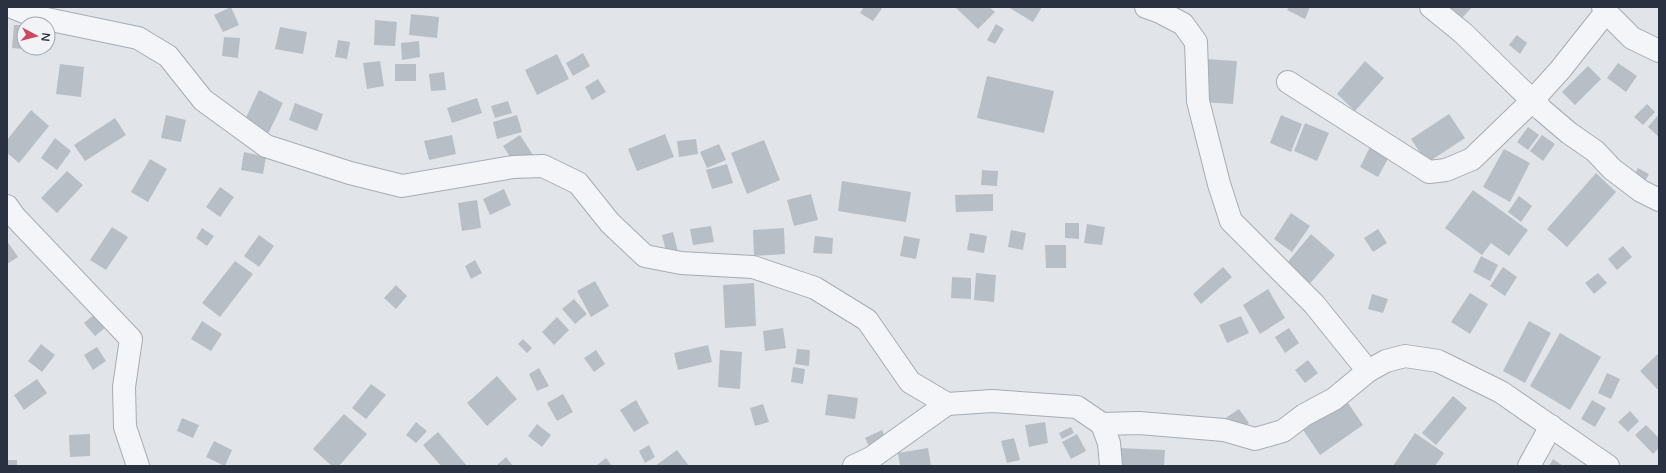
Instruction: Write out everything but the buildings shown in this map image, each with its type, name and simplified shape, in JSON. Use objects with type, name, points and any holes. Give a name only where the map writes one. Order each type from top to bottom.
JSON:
[{"type":"street","points":[[12,7],[37,17],[138,38],[168,56],[203,100],[266,146],[350,173],[402,186],[513,167],[543,166],[578,183],[610,223],[645,256],[681,263],[754,267],[815,288],[867,320],[910,382],[947,404]]},
{"type":"street","points":[[1146,7],[1160,12],[1183,24],[1196,42],[1198,101],[1219,184],[1231,221],[1314,304],[1368,371]]},
{"type":"street","points":[[1431,7],[1463,33],[1532,101],[1569,133],[1595,151],[1612,169],[1641,191],[1659,200]]},
{"type":"street","points":[[1288,82],[1429,172],[1446,170],[1472,159],[1532,101],[1560,70],[1605,10],[1632,38],[1659,51]]},
{"type":"street","points":[[7,206],[14,216],[131,339],[124,387],[125,427],[138,466]]},
{"type":"street","points":[[1102,424],[1139,423],[1224,430],[1254,439],[1283,432],[1304,415],[1334,399],[1368,371],[1386,361],[1405,356],[1438,361],[1501,392],[1608,466]]},
{"type":"street","points":[[854,466],[871,458],[947,404],[992,401],[1077,407],[1102,424],[1109,443],[1111,466]]},
{"type":"street","points":[[1529,466],[1551,426]]}]
